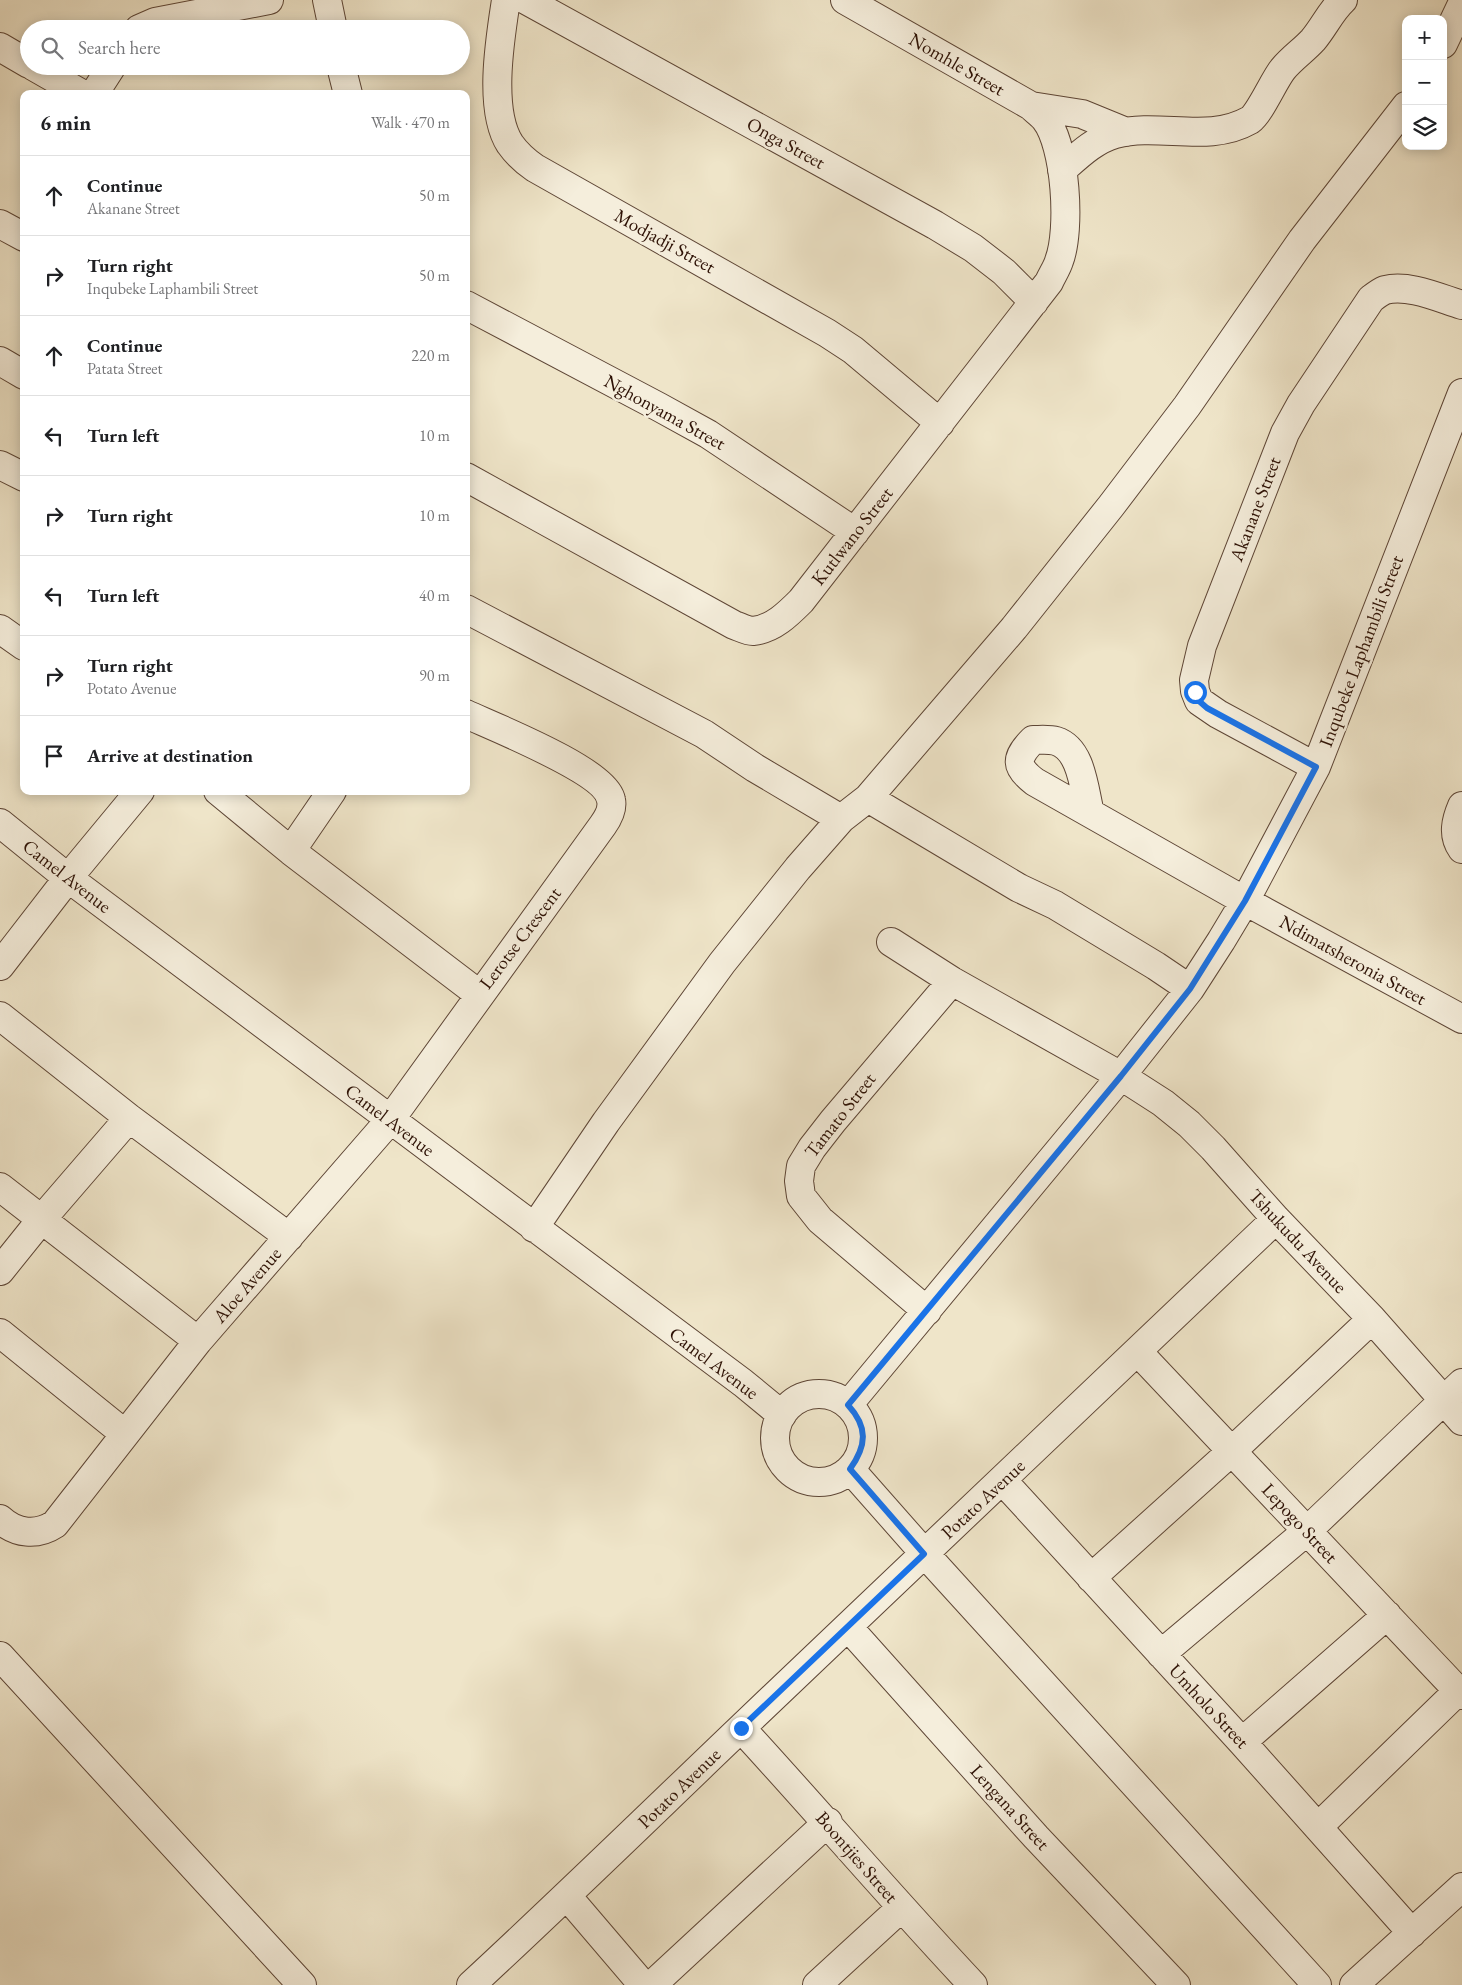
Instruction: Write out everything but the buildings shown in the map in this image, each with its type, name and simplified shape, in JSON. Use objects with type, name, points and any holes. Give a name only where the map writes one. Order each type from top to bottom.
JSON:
[{"type":"street","points":[[165,20],[269,0]]},
{"type":"street","points":[[327,0],[331,20]]},
{"type":"street","name":"Modjadji Street","points":[[506,0],[499,47],[499,105],[502,125],[509,143],[522,158],[535,168],[827,333],[852,350],[940,423]]},
{"type":"street","name":"Onga Street","points":[[526,0],[935,225],[973,248],[1004,272],[1034,302]]},
{"type":"street","name":"Nomhle Street","points":[[845,0],[1031,106],[1045,119],[1056,141]]},
{"type":"street","points":[[1062,170],[1086,149],[1114,134],[1138,130],[1163,129],[1198,132],[1218,131],[1232,128],[1252,118],[1283,69],[1312,41],[1343,0]]},
{"type":"street","points":[[1447,36],[1462,4]]},
{"type":"street","points":[[0,47],[20,59]]},
{"type":"street","points":[[49,75],[75,90]]},
{"type":"street","points":[[97,90],[106,75]]},
{"type":"street","points":[[343,75],[347,90]]},
{"type":"street","points":[[1031,106],[1082,114],[1126,132]]},
{"type":"street","points":[[534,1228],[606,1122],[722,964],[798,868],[841,819],[868,798],[1014,628],[1111,506],[1187,406],[1302,240],[1402,111]]},
{"type":"street","name":"Kutlwano Street","points":[[470,478],[734,625],[752,631],[767,627],[786,616],[801,601],[1049,282],[1060,261],[1065,218],[1062,170],[1056,141]]},
{"type":"street","points":[[0,224],[20,235]]},
{"type":"street","name":"Akanane Street","points":[[1316,767],[1218,714],[1199,701],[1195,692],[1194,680],[1202,646],[1285,433],[1301,404],[1371,299],[1382,291],[1396,288],[1418,292],[1462,305]]},
{"type":"street","name":"Nghonyama Street","points":[[470,307],[708,434],[855,532]]},
{"type":"street","points":[[0,361],[20,373]]},
{"type":"street","name":"Inqubeke Laphambili Street","points":[[848,1405],[1121,1076],[1190,989],[1245,901],[1316,767],[1462,393]]},
{"type":"street","points":[[0,465],[20,475]]},
{"type":"street","points":[[470,611],[704,734],[728,748],[755,768],[841,819]]},
{"type":"street","points":[[0,629],[20,643]]},
{"type":"street","name":"Lerotse Crescent","points":[[223,795],[291,851],[480,995],[603,825],[610,814],[611,800],[608,791],[589,774],[568,762],[470,716]]},
{"type":"street","points":[[0,966],[68,878],[137,795]]},
{"type":"street","points":[[291,851],[329,795]]},
{"type":"street","points":[[868,798],[1019,888],[1055,905],[1156,966],[1190,989]]},
{"type":"street","points":[[1462,806],[1456,831],[1456,841],[1462,849]]},
{"type":"street","name":"Ndimatsheronia Street","points":[[1090,813],[1245,901],[1462,1019]]},
{"type":"street","name":"Camel Avenue","points":[[0,823],[68,878],[743,1383],[782,1415]]},
{"type":"street","points":[[891,942],[952,981],[1121,1076]]},
{"type":"street","name":"Tamato Street","points":[[927,1311],[820,1220],[801,1196],[799,1182],[801,1166],[812,1148],[952,981]]},
{"type":"street","points":[[289,1236],[390,1120],[480,995]]},
{"type":"street","name":"Aloe Avenue","points":[[0,1016],[129,1118],[289,1236],[198,1341],[56,1524],[47,1529],[27,1532],[8,1527],[0,1519]]},
{"type":"street","name":"Tshukudu Avenue","points":[[1121,1076],[1163,1103],[1189,1124],[1213,1148],[1276,1219],[1372,1319],[1452,1391],[1462,1421]]},
{"type":"street","points":[[0,1271],[41,1220],[129,1118]]},
{"type":"street","points":[[0,1187],[198,1341]]},
{"type":"street","name":"Potato Avenue","points":[[471,1985],[567,1896],[1276,1219]]},
{"type":"street","points":[[1092,1578],[1232,1451],[1372,1319]]},
{"type":"street","points":[[0,1333],[125,1434]]},
{"type":"street","name":"Lepogo Street","points":[[1138,1352],[1460,1693]]},
{"type":"street","points":[[1161,1654],[1307,1531],[1452,1391]]},
{"type":"street","points":[[822,1394],[836,1397],[848,1405],[857,1416],[863,1429],[863,1443],[859,1457],[850,1469],[838,1478],[824,1482],[809,1481],[795,1475],[784,1465],[777,1452],[775,1438],[777,1424],[782,1415],[794,1401],[807,1395],[822,1394]]},
{"type":"street","points":[[850,1469],[924,1554],[1317,1985]]},
{"type":"street","name":"Umholo Street","points":[[1002,1481],[1319,1826],[1412,1933]]},
{"type":"street","points":[[1242,1742],[1387,1615]]},
{"type":"street","name":"Lengana Street","points":[[848,1626],[1036,1837],[1176,1985]]},
{"type":"street","points":[[0,1656],[302,1985]]},
{"type":"street","points":[[1319,1826],[1460,1693]]},
{"type":"street","name":"Boontjies Street","points":[[741,1728],[828,1822],[901,1908],[973,1985]]},
{"type":"street","points":[[652,1985],[828,1822]]},
{"type":"street","points":[[1354,1985],[1462,1887]]},
{"type":"street","points":[[567,1896],[643,1985]]},
{"type":"street","points":[[817,1985],[901,1908]]},
{"type":"route","points":[[741,1728],[924,1554],[850,1469],[859,1457],[863,1443],[863,1429],[857,1416],[848,1405],[1121,1076],[1190,989],[1245,901],[1316,767],[1207,708],[1199,701],[1195,692]]}]
